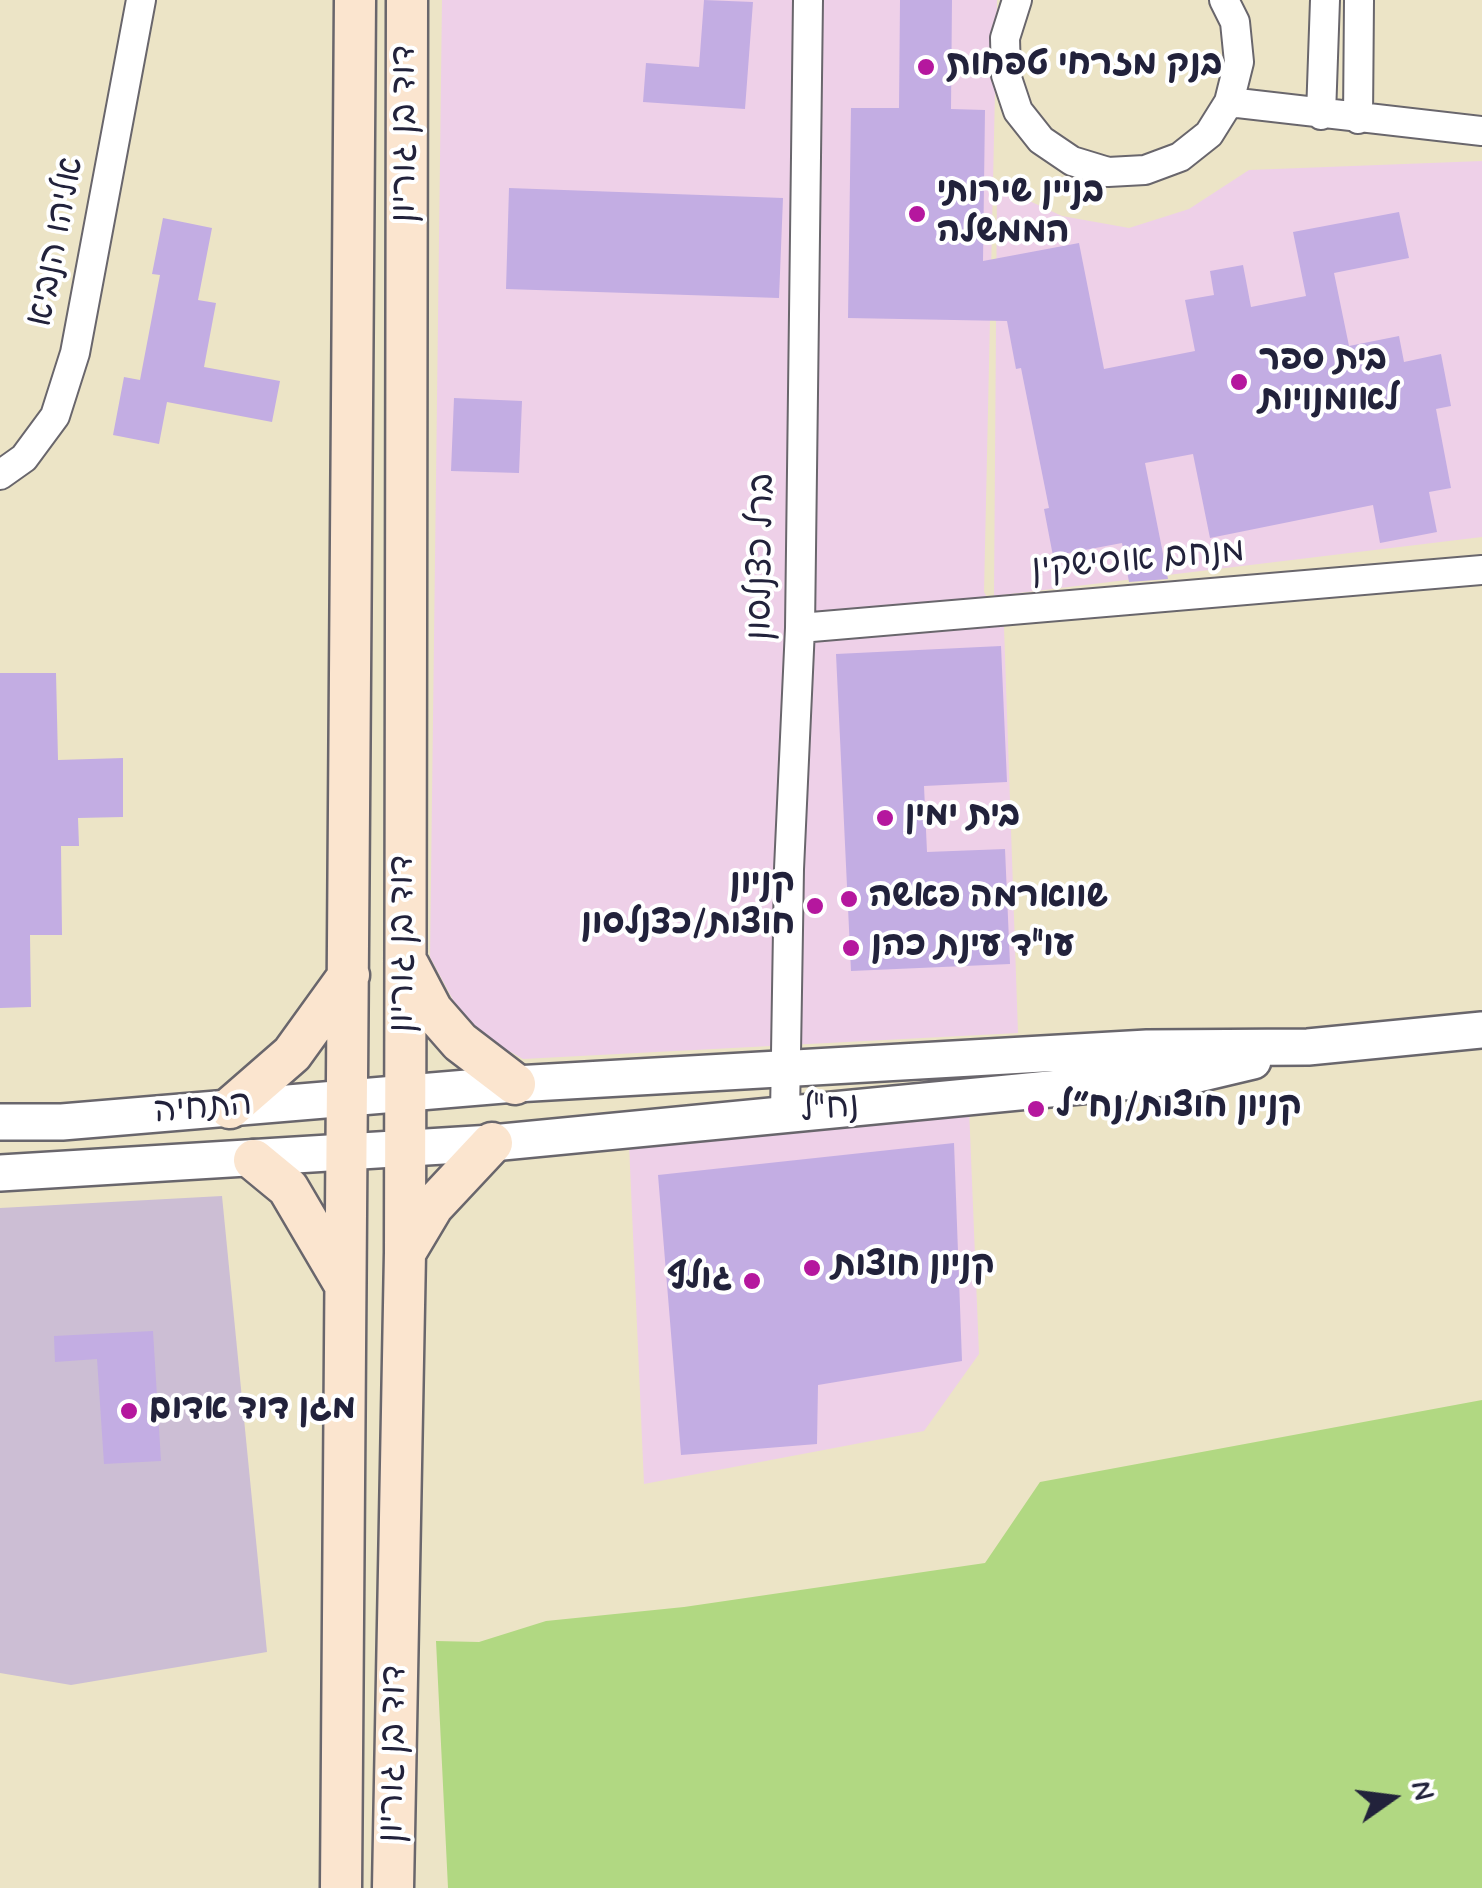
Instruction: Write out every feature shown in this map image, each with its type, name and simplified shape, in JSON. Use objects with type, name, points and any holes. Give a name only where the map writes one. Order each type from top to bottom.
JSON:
[{"type":"main road","name":"דוד בן גוריון","points":[[341,1888],[355,0]]},
{"type":"main road","name":"דוד בן גוריון","points":[[393,1888],[405,1253],[407,0]]},
{"type":"main road","points":[[406,959],[432,1010],[460,1042],[515,1084]]},
{"type":"main road","points":[[230,1108],[292,1054],[349,974]]},
{"type":"main road","points":[[405,1253],[434,1206],[492,1143]]},
{"type":"main road","points":[[254,1160],[288,1188],[347,1289]]},
{"type":"street","name":"אליהו הנביא","points":[[0,476],[24,458],[55,416],[75,353],[141,0]]},
{"type":"street","name":"ברל כצנלסון","points":[[785,1114],[800,628],[808,0]]},
{"type":"street","points":[[1017,0],[1005,38],[1006,75],[1018,111],[1041,140],[1072,162],[1108,172],[1145,170],[1180,157],[1209,134],[1230,102],[1239,62],[1235,22],[1224,0]]},
{"type":"street","points":[[1320,115],[1325,0]]},
{"type":"street","points":[[1358,119],[1359,0]]},
{"type":"street","points":[[1230,102],[1482,131]]},
{"type":"street","name":"מנחם אוסישקין","points":[[800,628],[1482,570]]},
{"type":"street","name":"נח\"ל","points":[[406,1094],[785,1067],[1147,1048],[1308,1047],[1482,1030]]},
{"type":"street","name":"נח\"ל","points":[[348,1154],[1194,1076],[1308,1047]]},
{"type":"street","name":"התחיה","points":[[0,1122],[406,1094]]},
{"type":"street","name":"התחיה","points":[[0,1174],[348,1154]]},
{"type":"shaded area","points":[[442,0],[997,0],[984,592],[1004,627],[1018,1033],[523,1059],[468,1028],[430,957]]},
{"type":"shaded area","name":"בית ספר לאומנויות","points":[[1482,161],[1482,537],[994,596],[997,186],[1062,216],[1129,228],[1189,209],[1249,170]]},
{"type":"shaded area","name":"קניון חוצות","points":[[969,1108],[979,1354],[924,1431],[644,1484],[629,1144]]},
{"type":"shaded area","points":[[222,1196],[267,1652],[71,1685],[0,1673],[0,1208]]},
{"type":"green space","points":[[1482,1400],[1482,1888],[448,1888],[436,1641],[479,1642],[546,1621],[684,1607],[985,1563],[1040,1482]]},
{"type":"building","points":[[704,0],[753,2],[745,109],[643,102],[646,63],[699,67]]},
{"type":"building","points":[[900,0],[952,0],[951,109],[985,110],[983,261],[1079,243],[1104,369],[1195,351],[1185,300],[1214,295],[1210,271],[1243,265],[1251,307],[1306,296],[1293,232],[1399,212],[1409,258],[1334,273],[1349,346],[1399,336],[1404,362],[1441,354],[1451,406],[1436,409],[1451,488],[1429,492],[1437,532],[1380,543],[1373,505],[1210,538],[1193,454],[1145,463],[1168,579],[1129,582],[1122,543],[1053,556],[1044,509],[1049,508],[1021,368],[1016,369],[1007,321],[848,318],[851,108],[899,108]]},
{"type":"building","points":[[509,188],[783,198],[779,298],[506,289]]},
{"type":"building","points":[[163,218],[212,228],[198,300],[216,303],[204,367],[280,381],[272,422],[167,402],[159,444],[113,435],[124,377],[140,380],[160,275],[152,274]]},
{"type":"building","points":[[454,398],[522,401],[519,473],[451,471]]},
{"type":"building","name":"בית ימין","points":[[1001,646],[1007,782],[924,786],[927,852],[1005,849],[1010,964],[851,971],[836,654]]},
{"type":"building","points":[[0,673],[56,673],[58,760],[123,758],[123,817],[78,818],[79,846],[61,846],[62,935],[30,935],[31,1007],[0,1008]]},
{"type":"building","name":"קניון חוצות","points":[[954,1143],[962,1361],[818,1385],[817,1444],[681,1455],[658,1175]]},
{"type":"building","name":"מגן דוד אדום","points":[[153,1331],[161,1461],[104,1464],[97,1359],[55,1362],[54,1336]]},
{"type":"place","name":"בנק מזרחי טפחות","points":[[926,67]]},
{"type":"place","name":"בניין שירותי הממשלה","points":[[917,214]]},
{"type":"place","name":"בית ספר לאומנויות","points":[[1239,382]]},
{"type":"place","name":"בית ימין","points":[[885,818]]},
{"type":"place","name":"שווארמה פאשה","points":[[849,899]]},
{"type":"place","name":"קניון חוצות/כצנלסון","points":[[815,906]]},
{"type":"place","name":"עו\"ד עינת כהן","points":[[851,948]]},
{"type":"place","name":"קניון חוצות/נח״ל","points":[[1036,1109]]},
{"type":"place","name":"קניון חוצות","points":[[812,1268]]},
{"type":"place","name":"גולף","points":[[752,1281]]},
{"type":"place","name":"מגן דוד אדום","points":[[129,1411]]}]
